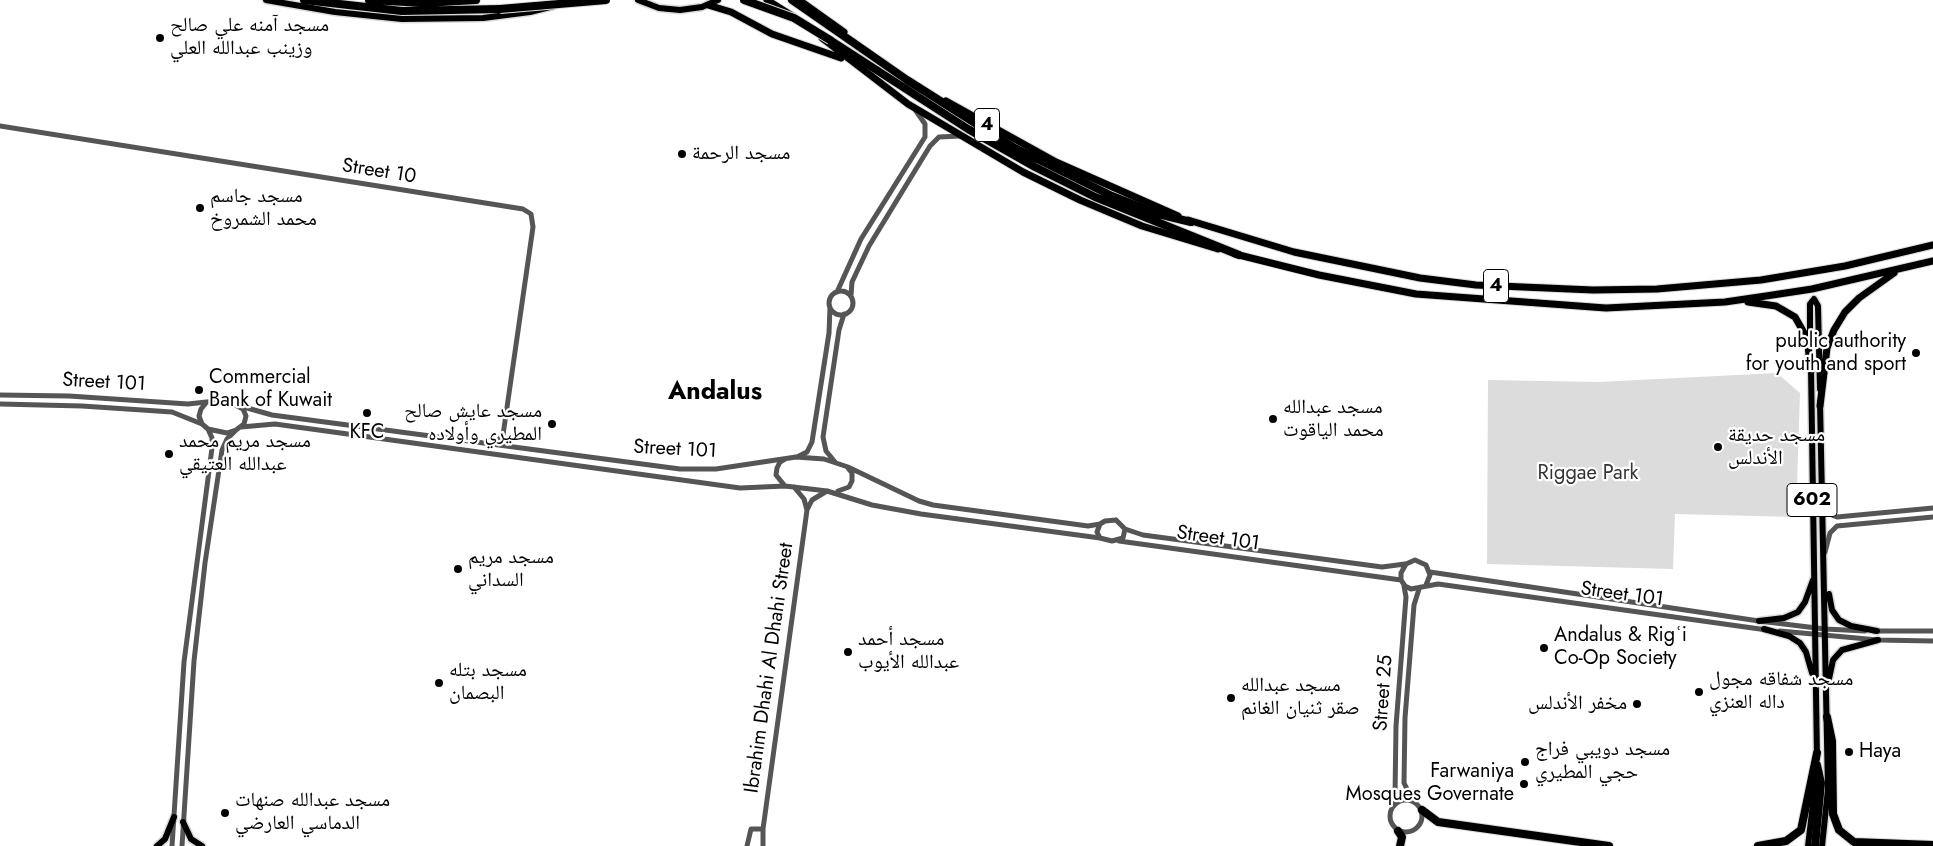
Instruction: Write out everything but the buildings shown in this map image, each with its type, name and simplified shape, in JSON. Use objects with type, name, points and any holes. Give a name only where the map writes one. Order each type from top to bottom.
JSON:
[{"type":"highway","points":[[304,0],[402,12],[500,9],[606,0]]},
{"type":"highway","points":[[369,0],[424,3],[476,0]]},
{"type":"highway","points":[[744,0],[782,13],[830,40],[968,129],[1035,167],[1095,197],[1240,256]]},
{"type":"highway","name":"4","points":[[767,0],[790,14],[908,104],[1023,172],[1089,204],[1165,234],[1240,256],[1373,286],[1416,294],[1454,298],[1606,308],[1726,302],[1812,289],[1933,261]]},
{"type":"highway","points":[[792,0],[907,80],[1014,147],[1112,196],[1158,214],[1191,222]]},
{"type":"highway","name":"4","points":[[800,0],[909,77],[1010,138],[1112,189],[1191,222],[1294,252],[1420,278],[1476,285],[1593,290],[1657,289],[1761,280],[1845,266],[1933,245]]},
{"type":"highway","points":[[708,5],[731,12],[772,34],[833,54],[857,66]]},
{"type":"highway","points":[[1820,406],[1827,348],[1845,312],[1871,288],[1909,266]]},
{"type":"highway","points":[[1726,302],[1762,302],[1776,306],[1795,317],[1807,338],[1811,371]]},
{"type":"highway","points":[[1827,717],[1832,741],[1833,814],[1839,830],[1854,842],[1933,846]]},
{"type":"highway","points":[[1758,846],[1786,841],[1802,830],[1817,753]]},
{"type":"highway","points":[[1815,844],[1821,783],[1818,766]]},
{"type":"highway","points":[[1422,810],[1431,819],[1438,822],[1609,846]]},
{"type":"highway","points":[[1398,831],[1402,839],[1400,846]]},
{"type":"main road","points":[[266,0],[335,12],[426,19],[509,16],[545,10],[573,0]]},
{"type":"main road","points":[[638,0],[659,8],[673,10],[691,9],[708,5],[718,0]]},
{"type":"main road","name":"602","points":[[1815,844],[1828,789],[1825,552],[1818,306],[1814,299],[1811,301],[1810,306],[1818,766]]},
{"type":"main road","points":[[1759,621],[1784,618],[1798,612],[1806,599],[1815,574]]},
{"type":"main road","points":[[1825,575],[1830,605],[1836,616],[1848,625],[1877,631]]},
{"type":"main road","points":[[1764,629],[1789,636],[1802,646],[1810,664],[1816,702]]},
{"type":"main road","points":[[1826,705],[1830,671],[1836,656],[1851,646],[1878,640]]},
{"type":"main road","points":[[158,846],[165,839],[174,817]]},
{"type":"main road","points":[[183,822],[192,839],[202,846]]},
{"type":"street","points":[[796,457],[807,452],[812,442],[829,333],[831,298],[837,292],[861,239],[925,137],[926,124],[923,118],[908,104]]},
{"type":"street","name":"Street 10","points":[[0,126],[523,210],[531,214],[533,227],[503,435]]},
{"type":"street","points":[[835,462],[826,451],[823,437],[839,330],[844,314],[851,307],[852,282],[869,246],[920,162],[939,137],[961,136]]},
{"type":"street","points":[[913,156],[920,162]]},
{"type":"street","points":[[837,292],[846,291],[850,296]]},
{"type":"street","points":[[830,307],[835,314],[844,314]]},
{"type":"street","name":"Street 101","points":[[0,394],[206,403]]},
{"type":"street","points":[[23,404],[21,400],[25,394]]},
{"type":"street","points":[[205,563],[222,450],[227,440],[238,428],[246,416],[240,406],[225,400],[206,403],[199,412],[202,424],[208,429],[222,433],[238,428]]},
{"type":"street","name":"Street 101","points":[[0,404],[172,412],[202,424]]},
{"type":"street","name":"Street 101","points":[[240,406],[272,415],[664,467],[708,470],[796,457],[815,458],[848,467],[919,501],[974,512],[1088,526],[1100,524]]},
{"type":"street","name":"Street 101","points":[[238,428],[275,424],[740,488],[785,486],[827,490],[872,505],[970,521],[1100,538]]},
{"type":"street","points":[[353,435],[356,432],[355,426]]},
{"type":"street","points":[[172,846],[184,662],[212,448],[212,438],[208,429]]},
{"type":"street","points":[[495,444],[503,435],[508,446]]},
{"type":"street","points":[[785,486],[776,475],[780,462],[786,459]]},
{"type":"street","points":[[637,475],[640,469],[638,464]]},
{"type":"street","points":[[661,478],[660,470],[664,467]]},
{"type":"street","points":[[835,492],[849,487],[852,481],[852,473],[848,467]]},
{"type":"street","points":[[794,487],[804,499],[807,510]]},
{"type":"street","points":[[807,510],[812,500],[827,490]]},
{"type":"street","points":[[1822,494],[1826,512],[1834,517],[1933,508]]},
{"type":"street","name":"Ibrahim Dhahi Al Dhahi Street","points":[[763,846],[763,829],[807,510]]},
{"type":"street","points":[[970,521],[974,518],[974,512]]},
{"type":"street","points":[[997,524],[996,518],[1000,515]]},
{"type":"street","points":[[1825,552],[1830,534],[1837,526],[1933,517]]},
{"type":"street","points":[[1113,520],[1120,522],[1125,529],[1125,535],[1119,541],[1105,541],[1100,538],[1097,532],[1100,524],[1113,520]]},
{"type":"street","name":"Street 101","points":[[1125,529],[1143,534],[1382,567],[1406,564]]},
{"type":"street","points":[[182,846],[188,736],[207,538],[204,536],[200,538]]},
{"type":"street","name":"Street 101","points":[[1119,541],[1402,581]]},
{"type":"street","points":[[1231,556],[1235,553],[1233,547]]},
{"type":"street","points":[[1252,559],[1250,552],[1254,550]]},
{"type":"street","points":[[1419,561],[1426,565],[1430,572],[1426,585],[1419,589],[1408,588],[1402,581],[1402,569],[1406,564],[1419,561]]},
{"type":"street","name":"Street 101","points":[[1430,572],[1759,621],[1815,632]]},
{"type":"street","name":"Street 25","points":[[1393,806],[1395,794],[1396,718],[1406,597],[1402,581]]},
{"type":"street","name":"Street 101","points":[[1426,585],[1450,585],[1764,629],[1815,632]]},
{"type":"street","name":"Street 25","points":[[1413,801],[1404,783],[1404,735],[1414,605],[1419,589]]},
{"type":"street","points":[[1825,633],[1933,631]]},
{"type":"street","points":[[1815,632],[1878,640],[1933,641]]},
{"type":"street","points":[[179,735],[184,738],[188,736]]},
{"type":"street","points":[[1403,800],[1413,801],[1422,810],[1423,818],[1417,828],[1410,832],[1398,831],[1390,820],[1393,806],[1403,800]]},
{"type":"street","points":[[747,846],[751,829],[763,829]]},
{"type":"green space","name":"Riggae Park","points":[[1777,373],[1800,393],[1796,517],[1675,514],[1673,569],[1487,564],[1488,380],[1598,382]]},
{"type":"place","name":"مسجد آمنه علي صالح وزينب عبدالله العلي","points":[[160,38]]},
{"type":"place","name":"مسجد الرحمة","points":[[682,154]]},
{"type":"place","name":"مسجد جاسم محمد الشمروخ","points":[[200,208]]},
{"type":"place","name":"public authority for youth and sport","points":[[1916,353]]},
{"type":"place","name":"Commercial Bank of Kuwait","points":[[199,390]]},
{"type":"place","name":"KFC","points":[[367,413]]},
{"type":"place","name":"مسجد عبدالله محمد الياقوت","points":[[1273,419]]},
{"type":"place","name":"مسجد عايش صالح المطيري وأولاده","points":[[552,424]]},
{"type":"place","name":"مسجد حديقة الأندلس","points":[[1718,447]]},
{"type":"place","name":"مسجد مريم محمد عبدالله العتيقي","points":[[169,454]]},
{"type":"place","name":"مسجد مريم السداني","points":[[458,569]]},
{"type":"place","name":"Andalus & Rigʿi Co-Op Society","points":[[1544,648]]},
{"type":"place","name":"مسجد أحمد عبدالله الأيوب","points":[[848,652]]},
{"type":"place","name":"مسجد بتله البصمان","points":[[439,683]]},
{"type":"place","name":"مسجد شفاقه مجول داله العنزي","points":[[1699,692]]},
{"type":"place","name":"مسجد عبدالله صقر ثنيان الغانم","points":[[1231,698]]},
{"type":"place","name":"مخفر الأندلس","points":[[1637,704]]},
{"type":"place","name":"Haya","points":[[1849,752]]},
{"type":"place","name":"مسجد دويبي فراج حجي المطيري","points":[[1525,762]]},
{"type":"place","name":"Farwaniya Mosques Governate","points":[[1524,784]]},
{"type":"place","name":"مسجد عبدالله صنهات الدماسي العارضي","points":[[225,813]]},
{"type":"district","name":"Andalus","points":[[715,393]]}]
